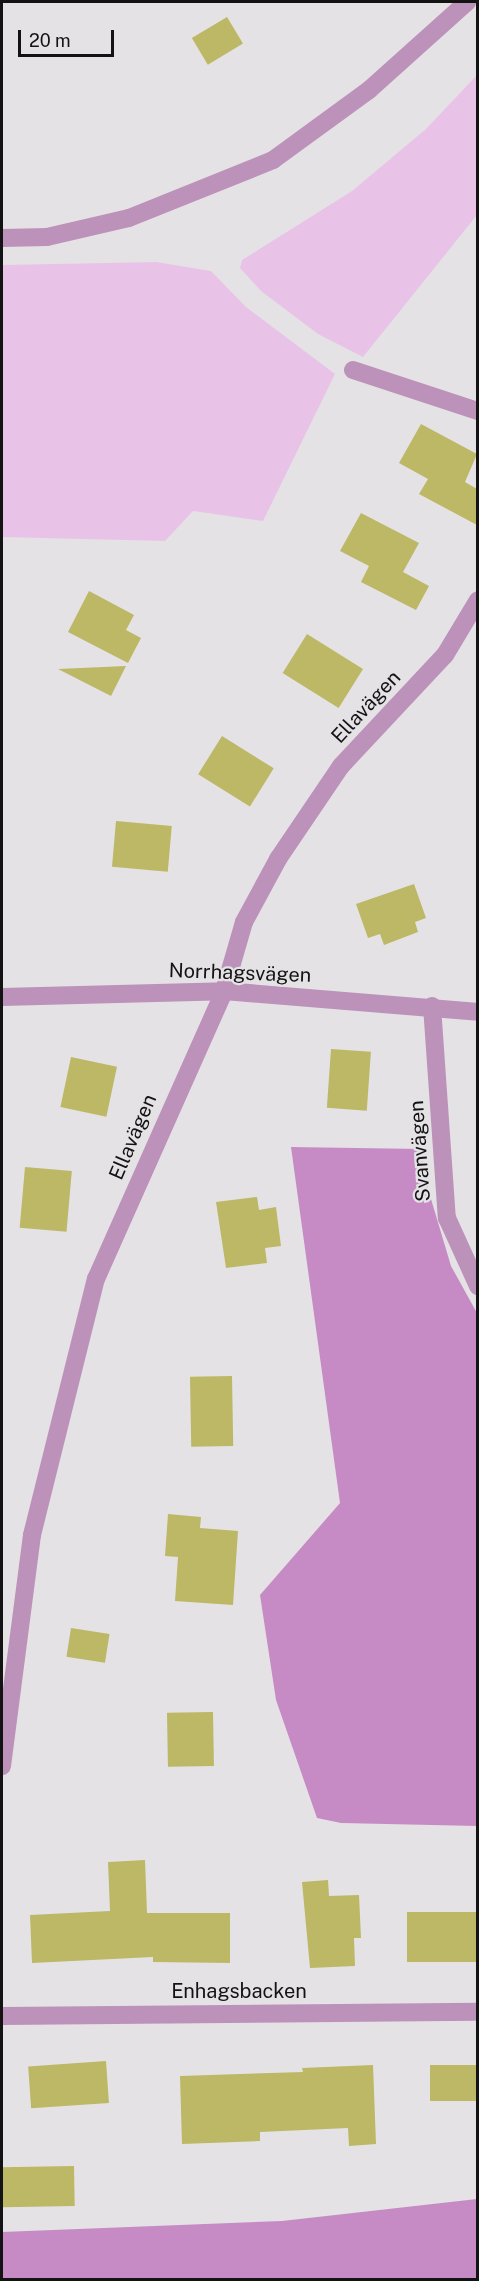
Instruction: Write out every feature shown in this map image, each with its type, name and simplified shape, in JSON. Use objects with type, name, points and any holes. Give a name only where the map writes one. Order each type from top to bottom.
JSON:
[{"type":"street","points":[[2,238],[47,237],[129,218],[273,160],[369,90],[467,2]]},
{"type":"street","points":[[353,370],[477,411]]},
{"type":"street","name":"Ellavägen","points":[[2,1766],[32,1535],[96,1279],[224,992],[244,922],[278,859],[341,766],[445,655],[477,600]]},
{"type":"street","name":"Norrhagsvägen","points":[[2,997],[224,992],[432,1006],[477,1012]]},
{"type":"street","name":"Svanvägen","points":[[432,1006],[447,1218],[477,1286]]},
{"type":"street","name":"Enhagsbacken","points":[[2,2016],[477,2012]]},
{"type":"shaded area","points":[[477,75],[477,215],[363,357],[318,334],[261,291],[240,268],[242,260],[352,191],[426,129]]},
{"type":"shaded area","points":[[156,262],[211,271],[246,307],[335,374],[263,521],[193,511],[165,541],[2,537],[2,265]]},
{"type":"shaded area","points":[[291,1147],[421,1149],[428,1189],[451,1266],[477,1313],[477,1826],[341,1823],[317,1818],[276,1700],[260,1595],[340,1503]]},
{"type":"shaded area","points":[[477,2199],[477,2279],[2,2279],[2,2232],[282,2221]]},
{"type":"building","points":[[227,17],[243,44],[208,65],[192,38]]},
{"type":"building","points":[[421,424],[477,454],[465,482],[477,489],[477,525],[419,494],[428,479],[399,463]]},
{"type":"building","points":[[361,513],[419,543],[403,572],[429,586],[416,610],[361,582],[369,566],[340,551]]},
{"type":"building","points":[[89,591],[134,615],[126,630],[141,638],[128,663],[68,632]]},
{"type":"building","points":[[307,634],[363,669],[339,708],[283,673]]},
{"type":"building","points":[[126,666],[111,696],[58,669]]},
{"type":"building","points":[[222,736],[274,768],[250,806],[198,774]]},
{"type":"building","points":[[116,821],[172,826],[168,872],[112,867]]},
{"type":"building","points":[[414,884],[426,918],[415,922],[418,932],[384,945],[380,934],[368,938],[356,904]]},
{"type":"building","points":[[331,1049],[371,1052],[367,1111],[327,1108]]},
{"type":"building","points":[[71,1057],[117,1067],[106,1117],[60,1107]]},
{"type":"building","points":[[25,1167],[72,1171],[67,1232],[20,1228]]},
{"type":"building","points":[[257,1197],[259,1210],[276,1207],[281,1246],[265,1248],[267,1263],[226,1268],[216,1202]]},
{"type":"building","points":[[232,1376],[233,1446],[191,1447],[190,1377]]},
{"type":"building","points":[[168,1514],[201,1517],[200,1528],[238,1531],[233,1605],[175,1601],[178,1557],[165,1556]]},
{"type":"building","points":[[71,1628],[110,1634],[105,1663],[66,1657]]},
{"type":"building","points":[[213,1712],[214,1766],[168,1767],[167,1713]]},
{"type":"building","points":[[145,1860],[147,1913],[230,1913],[230,1963],[153,1962],[153,1957],[32,1963],[30,1915],[110,1911],[108,1862]]},
{"type":"building","points":[[328,1880],[329,1896],[359,1895],[361,1938],[354,1938],[355,1966],[310,1968],[302,1882]]},
{"type":"building","points":[[407,1912],[477,1912],[477,1962],[407,1962]]},
{"type":"building","points":[[106,2061],[109,2103],[31,2108],[28,2066]]},
{"type":"building","points":[[373,2065],[376,2144],[349,2146],[348,2128],[260,2132],[260,2141],[182,2144],[180,2076],[303,2072],[302,2068]]},
{"type":"building","points":[[430,2065],[477,2065],[477,2101],[430,2101]]},
{"type":"building","points":[[74,2166],[75,2206],[3,2207],[2,2167]]}]
